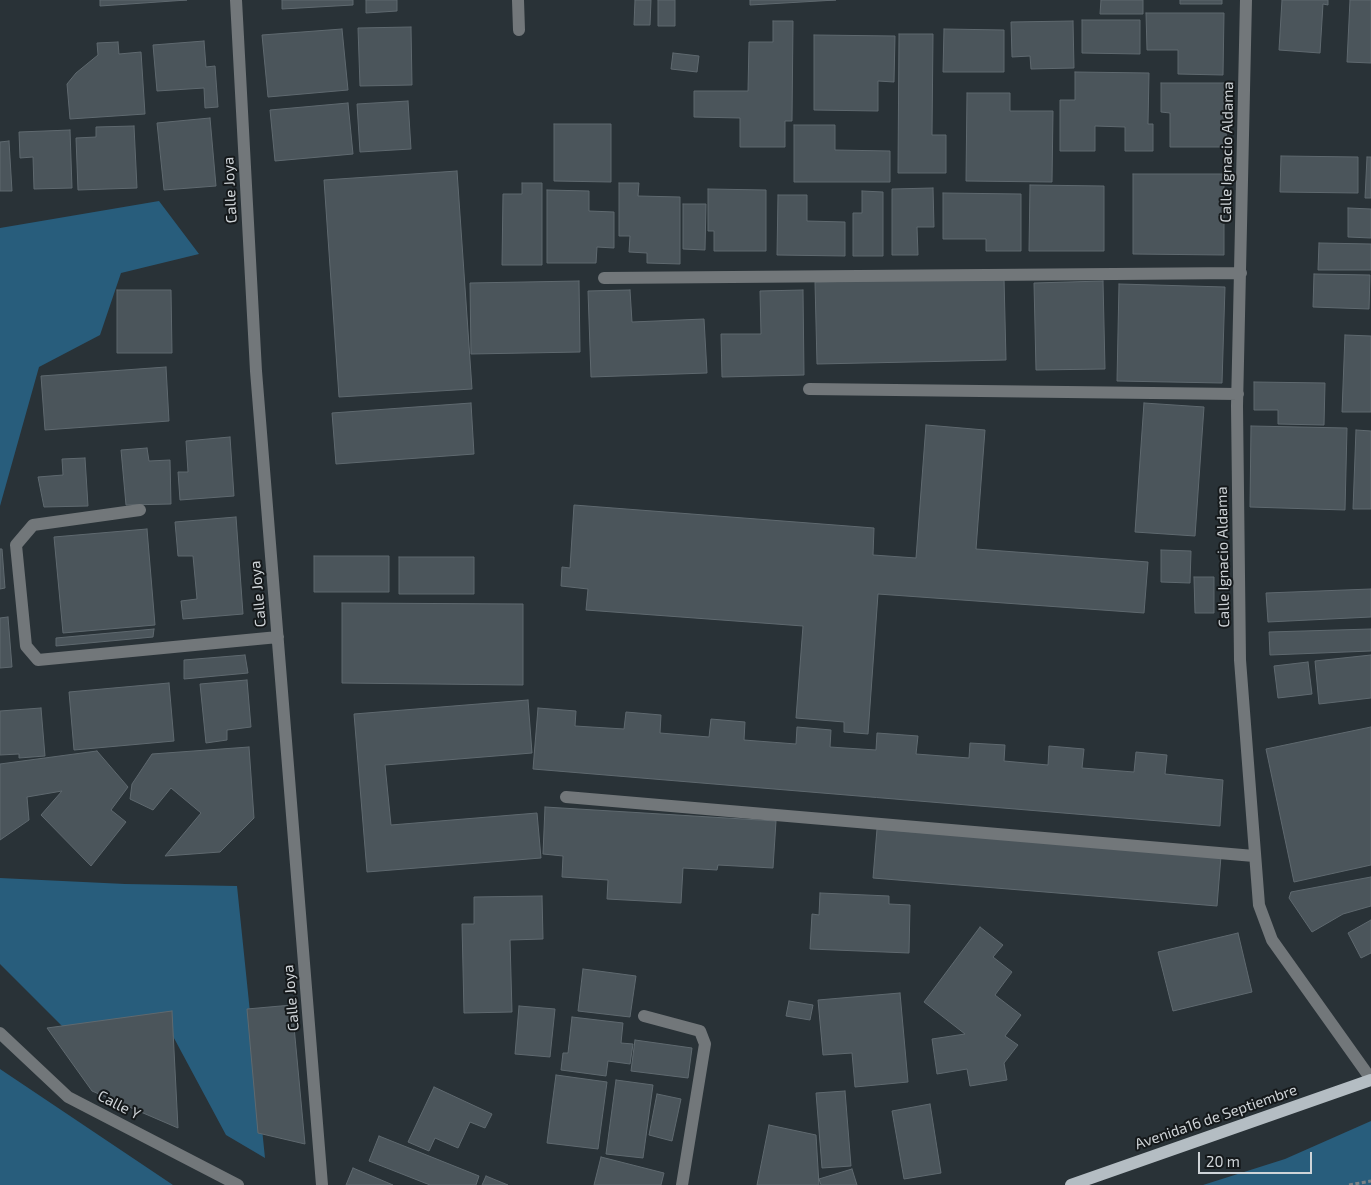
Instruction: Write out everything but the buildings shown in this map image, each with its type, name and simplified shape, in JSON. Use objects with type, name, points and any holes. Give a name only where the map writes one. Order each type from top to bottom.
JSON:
[{"type":"main road","name":"Avenida16 de Septiembre","points":[[1071,1185],[1371,1080]]},
{"type":"street","name":"Calle Joya","points":[[236,0],[256,371],[322,1185]]},
{"type":"street","points":[[518,0],[518,30]]},
{"type":"street","name":"Calle Ignacio Aldama","points":[[1246,0],[1238,394],[1240,660],[1259,905],[1272,940],[1371,1080]]},
{"type":"street","points":[[604,278],[1241,273]]},
{"type":"street","points":[[809,388],[1238,394]]},
{"type":"street","points":[[140,510],[33,525],[16,545],[26,646],[38,660],[278,637]]},
{"type":"street","points":[[566,797],[1254,856]]},
{"type":"street","points":[[644,1016],[700,1031],[705,1044],[682,1185]]},
{"type":"street","name":"Calle Y","points":[[0,1033],[68,1097],[238,1185]]},
{"type":"path","points":[[1349,1185],[1371,1181]]},
{"type":"shaded area","points":[[159,201],[199,254],[121,273],[100,335],[39,367],[0,506],[0,228]]},
{"type":"shaded area","points":[[0,878],[125,884],[237,886],[265,1158],[226,1135],[160,1012],[110,1074],[0,964]]},
{"type":"shaded area","points":[[0,1069],[173,1185],[0,1185]]},
{"type":"shaded area","points":[[1371,1121],[1371,1185],[1203,1185],[1285,1159]]}]
